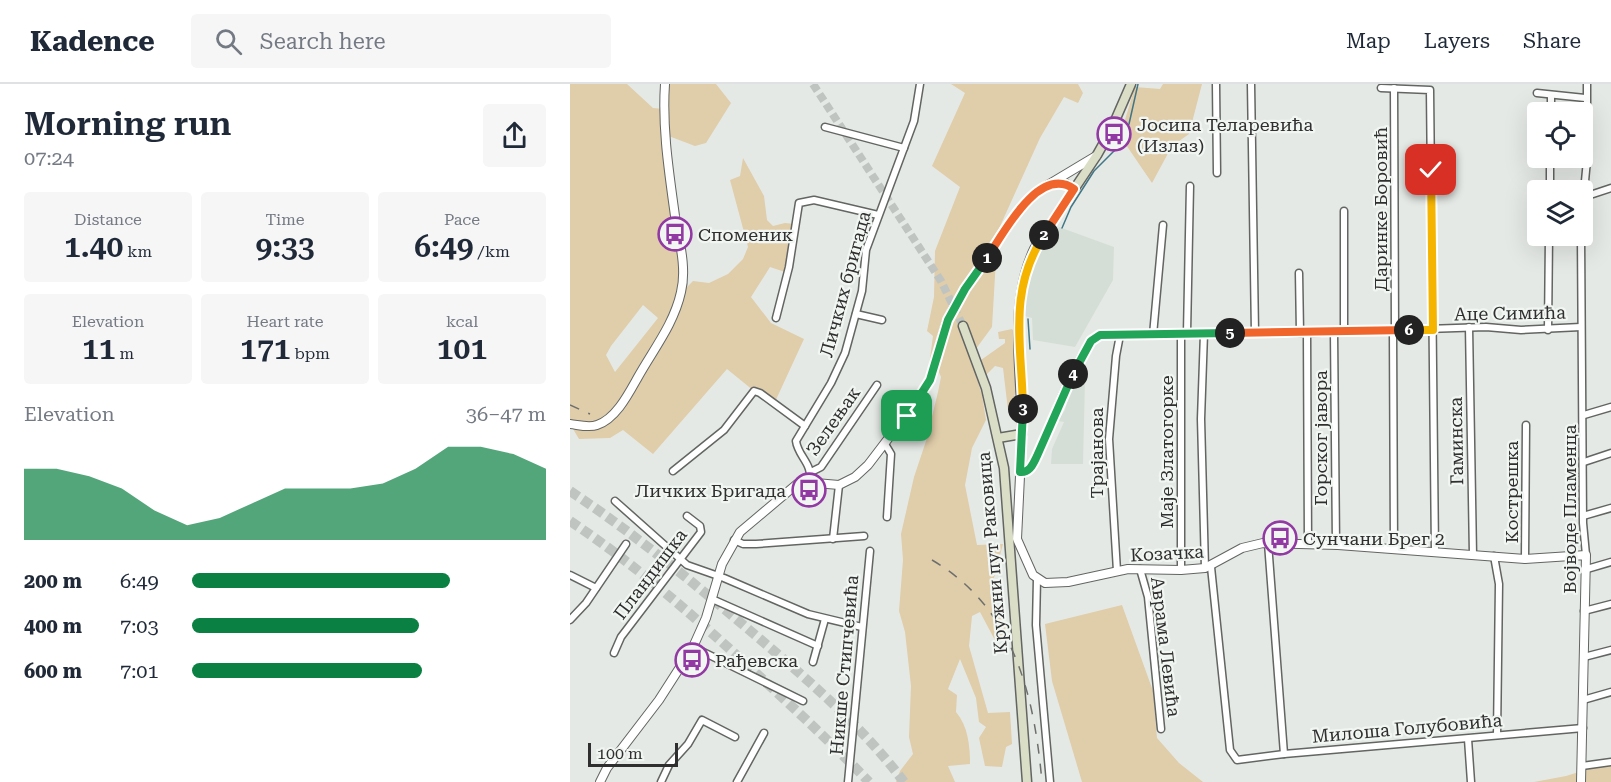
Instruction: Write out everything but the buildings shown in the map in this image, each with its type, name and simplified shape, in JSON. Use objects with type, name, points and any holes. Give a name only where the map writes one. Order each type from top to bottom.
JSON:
[{"type":"main road","points":[[998,438],[1023,434],[1018,322],[1020,289],[1035,248],[1097,155],[1111,130],[1131,84]]},
{"type":"main road","name":"Кружни пут Раковица","points":[[963,326],[983,378],[1004,468],[1027,782]]},
{"type":"street","points":[[570,424],[597,425],[608,418],[621,404],[674,315],[681,293],[683,270],[665,128],[665,84]]},
{"type":"street","name":"Личких бригада","points":[[811,472],[796,445],[837,373],[845,353],[862,291],[866,250],[914,121],[920,84]]},
{"type":"street","points":[[1216,84],[1217,173]]},
{"type":"street","points":[[1251,84],[1255,333]]},
{"type":"street","points":[[1585,180],[1587,84]]},
{"type":"street","points":[[1381,88],[1430,90],[1436,552]]},
{"type":"street","name":"Даринке Боровић","points":[[1394,88],[1394,549]]},
{"type":"street","points":[[1537,93],[1585,98]]},
{"type":"street","points":[[1551,95],[1551,102]]},
{"type":"street","points":[[825,128],[904,148]]},
{"type":"street","points":[[600,782],[607,768],[659,700],[693,647],[712,599],[718,576],[734,540],[745,527],[801,482],[839,485],[859,474],[885,444],[923,393],[930,380],[946,324],[965,289],[1022,206],[1048,185],[1097,155]]},
{"type":"street","points":[[1062,176],[1072,179],[1075,187]]},
{"type":"street","points":[[1048,185],[1062,183],[1075,187]]},
{"type":"street","name":"Маје Златогорке","points":[[1181,570],[1184,333],[1190,186]]},
{"type":"street","points":[[1593,194],[1611,188]]},
{"type":"street","points":[[776,318],[789,267],[799,203],[814,200],[878,215]]},
{"type":"street","points":[[1344,211],[1344,332]]},
{"type":"street","points":[[1153,335],[1163,225]]},
{"type":"street","points":[[1548,330],[1549,246]]},
{"type":"street","name":"Војводе Пламенца","points":[[1581,246],[1583,516],[1587,568],[1581,782]]},
{"type":"street","points":[[1299,273],[1303,333],[1308,543]]},
{"type":"street","points":[[856,314],[882,320]]},
{"type":"street","name":"Аце Симића","points":[[1020,472],[1028,471],[1037,456],[1074,370],[1091,341],[1100,335],[1303,333],[1469,327],[1548,330],[1581,327]]},
{"type":"street","name":"Гаминска","points":[[1469,327],[1473,555]]},
{"type":"street","name":"Горског јавора","points":[[1334,332],[1336,545]]},
{"type":"street","points":[[1204,333],[1201,419],[1208,567]]},
{"type":"street","name":"Трајанова","points":[[1117,571],[1109,439],[1120,335]]},
{"type":"street","name":"Зелењак","points":[[811,472],[821,467],[877,385]]},
{"type":"street","points":[[673,471],[724,430],[754,392],[760,393],[805,426]]},
{"type":"street","points":[[1584,415],[1611,407]]},
{"type":"street","name":"Кострешка","points":[[1525,559],[1526,425]]},
{"type":"street","points":[[1023,434],[1017,539],[1037,579],[1036,625],[1050,782]]},
{"type":"street","points":[[885,444],[891,454],[887,517]]},
{"type":"street","points":[[1584,462],[1611,453]]},
{"type":"street","points":[[809,482],[811,472]]},
{"type":"street","points":[[833,539],[839,485]]},
{"type":"street","points":[[615,501],[681,560],[695,569],[718,576],[825,620],[862,627]]},
{"type":"street","points":[[1583,516],[1611,508]]},
{"type":"street","name":"Пландишка","points":[[614,653],[621,637],[681,560],[701,530],[687,516]]},
{"type":"street","points":[[734,540],[743,544],[756,544],[864,536]]},
{"type":"street","points":[[1268,543],[1284,754]]},
{"type":"street","name":"Козачка","points":[[1037,579],[1045,583],[1059,584],[1117,571],[1181,570],[1208,567],[1242,548],[1268,543],[1308,543],[1525,559],[1586,555]]},
{"type":"street","points":[[570,620],[596,588],[626,544]]},
{"type":"street","name":"Никше Стипчевића","points":[[848,782],[870,551]]},
{"type":"street","points":[[1494,556],[1499,584],[1497,735]]},
{"type":"street","points":[[1587,568],[1611,562]]},
{"type":"street","name":"Милоша Голубовића","points":[[1208,567],[1230,750],[1237,760],[1583,728]]},
{"type":"street","name":"Аврама Левића","points":[[1140,569],[1148,597],[1161,729]]},
{"type":"street","points":[[570,574],[596,588]]},
{"type":"street","points":[[712,599],[818,646]]},
{"type":"street","points":[[1584,611],[1611,604]]},
{"type":"street","points":[[813,662],[825,620]]},
{"type":"street","points":[[693,647],[803,701]]},
{"type":"street","points":[[1584,657],[1611,650]]},
{"type":"street","points":[[1583,700],[1611,692]]},
{"type":"street","points":[[661,782],[669,765],[688,744],[702,720],[735,737]]},
{"type":"street","points":[[737,782],[764,733]]},
{"type":"street","points":[[1468,739],[1471,782]]},
{"type":"street","points":[[1582,766],[1611,762]]},
{"type":"shaded area","points":[[570,84],[627,84],[653,108],[664,109],[665,84],[716,84],[731,103],[706,143],[695,146],[666,135],[682,292],[693,281],[709,283],[728,274],[743,259],[748,247],[730,180],[740,176],[743,158],[764,196],[767,220],[773,226],[785,223],[795,224],[788,273],[770,267],[751,297],[771,323],[804,339],[774,404],[727,369],[653,454],[623,430],[610,438],[579,439],[570,424]],"holes":[[[643,305],[658,318],[615,372],[606,355]]]},
{"type":"shaded area","points":[[951,84],[1078,84],[1083,93],[1078,103],[1064,97],[1040,138],[997,233],[978,261],[996,259],[992,327],[970,357],[982,395],[986,420],[972,448],[965,485],[977,545],[1003,544],[990,593],[1008,627],[997,644],[980,612],[972,616],[969,646],[988,713],[1010,712],[1012,744],[1006,747],[1002,767],[985,766],[979,738],[986,727],[979,722],[976,698],[960,659],[948,689],[957,695],[956,712],[968,737],[970,764],[948,766],[955,782],[896,782],[900,771],[913,754],[909,737],[911,686],[905,632],[899,611],[903,560],[901,534],[941,377],[938,370],[929,366],[933,336],[927,331],[934,297],[935,251],[960,187],[932,166],[965,93]]},
{"type":"shaded area","points":[[1163,84],[1202,84],[1189,134],[1172,146],[1152,183],[1120,136],[1135,87],[1160,89]]},
{"type":"shaded area","points":[[1059,227],[1114,247],[1113,280],[1075,347],[1033,340],[1032,318],[1021,315],[1023,300],[1036,258]]},
{"type":"shaded area","points":[[1012,329],[1015,333],[1019,385],[1008,410],[1003,368],[995,366],[985,376],[981,360],[1005,343],[1005,339],[999,339],[998,332]]},
{"type":"shaded area","points":[[1077,366],[1082,369],[1085,381],[1083,464],[1051,464],[1052,449],[1064,422],[1058,421],[1065,410]]},
{"type":"shaded area","points":[[1122,605],[1153,691],[1157,738],[1179,763],[1203,782],[1082,782],[1052,681],[1045,624]]},
{"type":"shaded area","points":[[1611,762],[1611,782],[1534,782],[1566,776]]},
{"type":"waterway","points":[[1062,228],[1071,207],[1094,171],[1115,150],[1129,124],[1138,84]]},
{"type":"waterway","points":[[1028,319],[1030,349]]},
{"type":"tunnel","points":[[813,84],[941,281],[963,326]]},
{"type":"tunnel","points":[[570,491],[618,524],[664,560],[794,668],[852,722],[904,782]]},
{"type":"tunnel","points":[[570,521],[660,588],[702,624],[869,782]]},
{"type":"railway","points":[[570,405],[590,414]]},
{"type":"railway","points":[[932,560],[960,580],[983,603],[1001,628],[1015,656],[1033,717],[1042,782]]},
{"type":"place","name":"Јосипа Теларевића (Излаз)","points":[[1114,134]]},
{"type":"place","name":"Споменик","points":[[675,234]]},
{"type":"place","name":"Личких Бригада","points":[[809,490]]},
{"type":"place","name":"Сунчани Брег 2","points":[[1280,538]]},
{"type":"place","name":"Рађевска","points":[[692,660]]},
{"type":"route","points":[[907,416],[930,380],[946,324],[963,292],[1022,206],[1048,185],[1062,183],[1074,189],[1035,248],[1020,289],[1018,322],[1023,396],[1023,450],[1020,472],[1022,473],[1030,469],[1045,441],[1079,360],[1091,341],[1100,335],[1433,330],[1431,170]]}]
